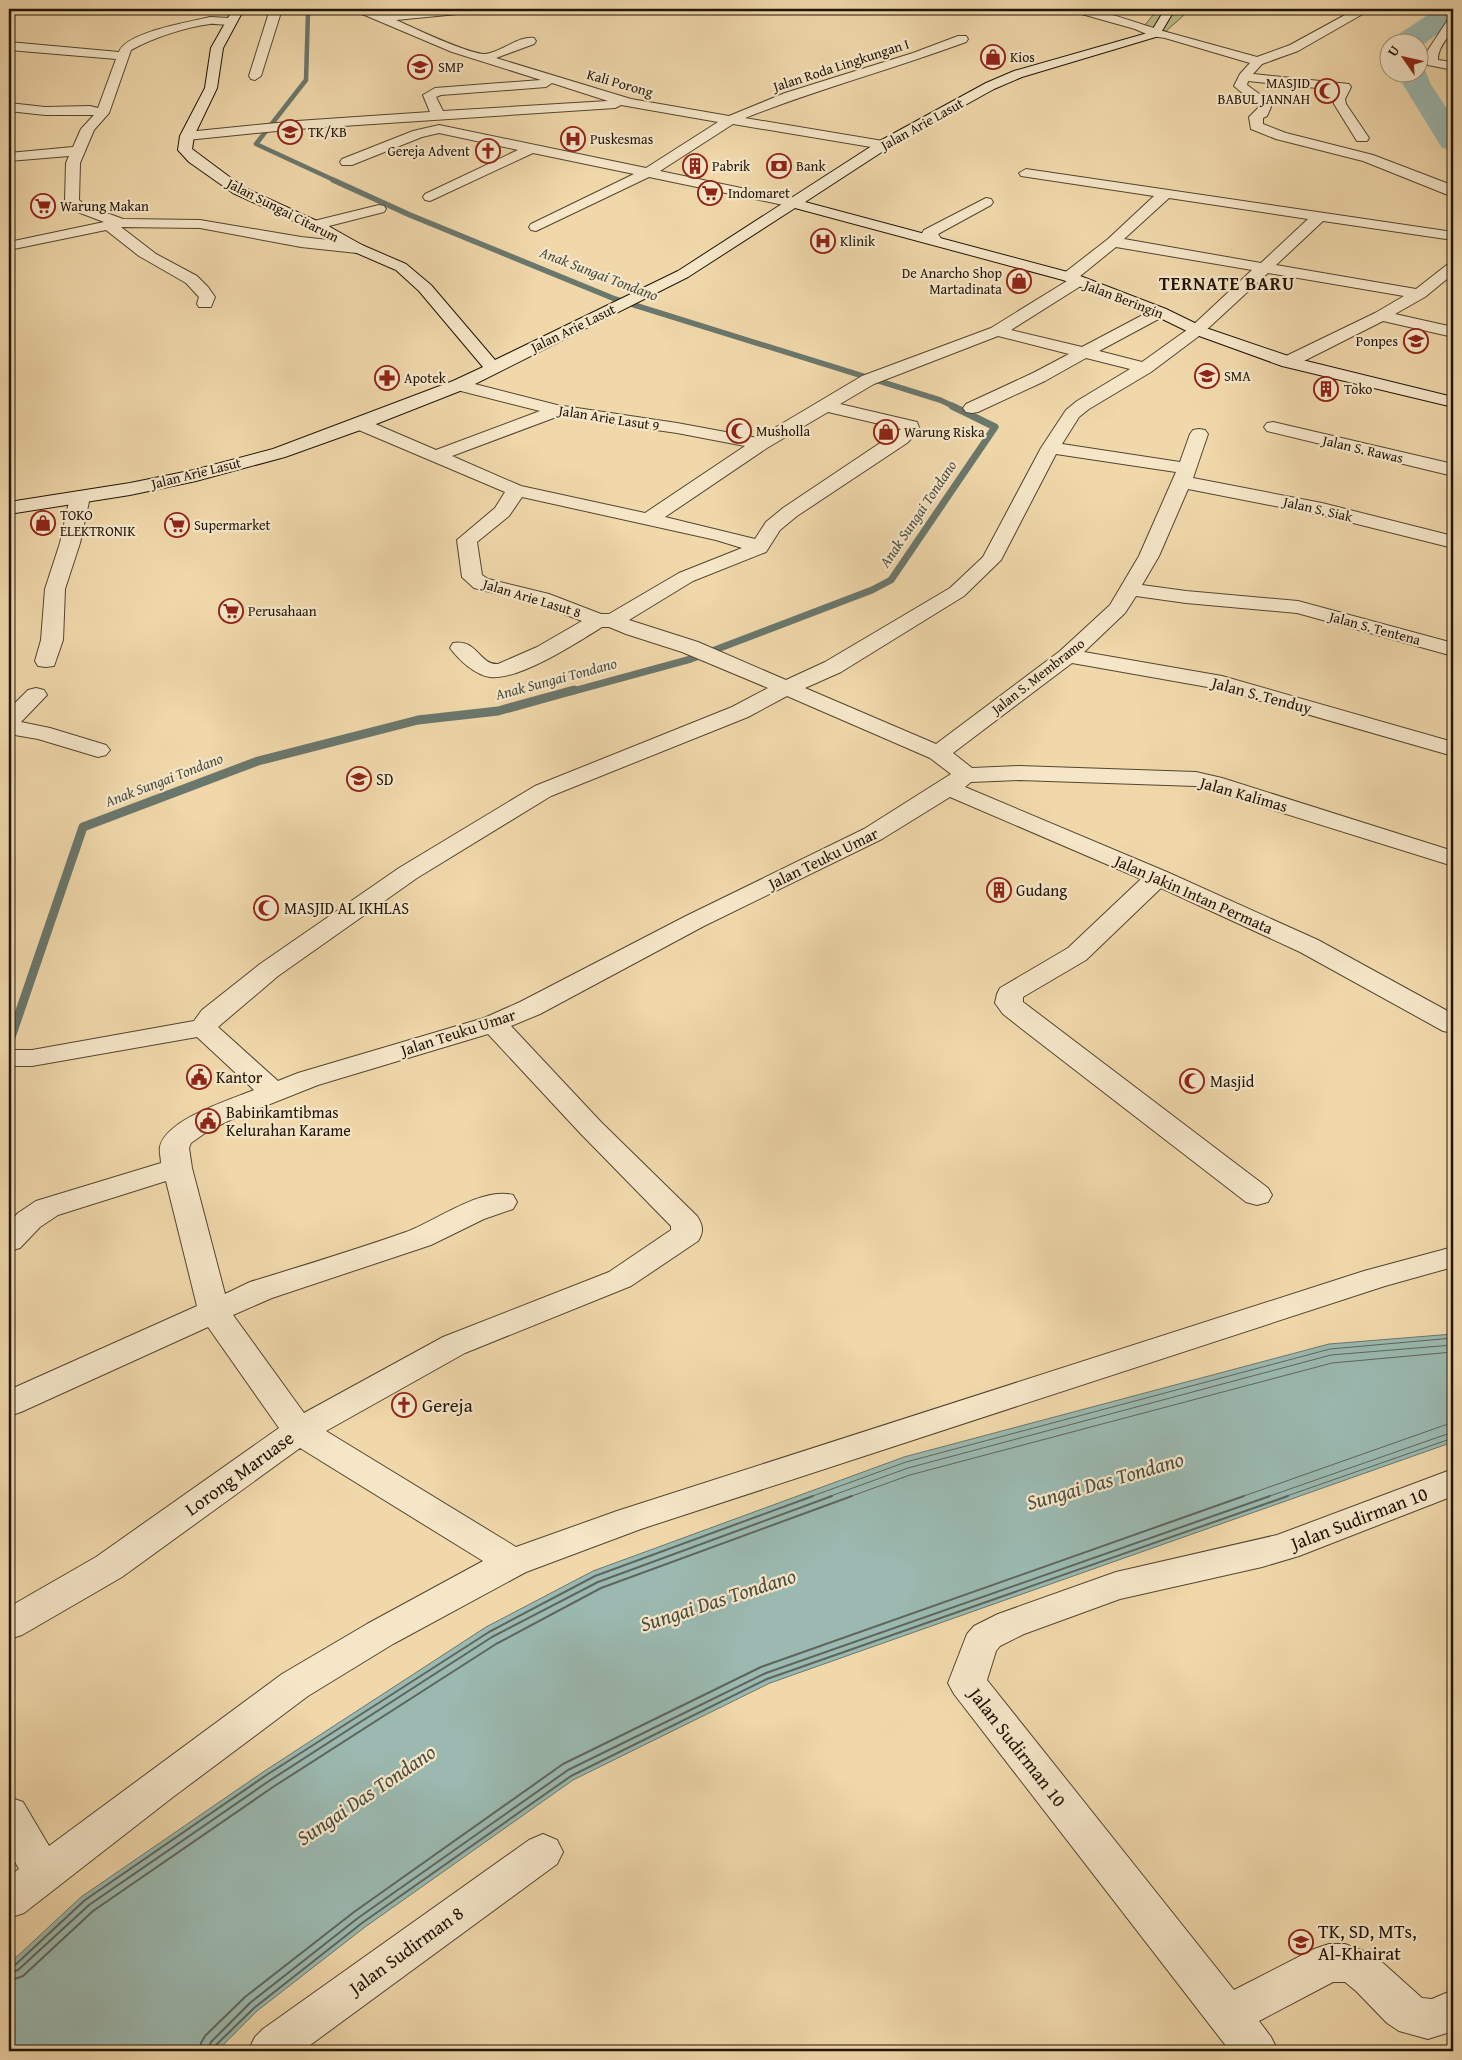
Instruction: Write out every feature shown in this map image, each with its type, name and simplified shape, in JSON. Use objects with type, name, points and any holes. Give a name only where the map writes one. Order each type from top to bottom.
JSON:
[{"type":"street","points":[[255,76],[276,9]]},
{"type":"street","name":"Kali Porong","points":[[359,9],[484,58],[629,104],[883,145]]},
{"type":"street","points":[[381,19],[415,12],[478,9]]},
{"type":"street","name":"Jalan Arie Lasut","points":[[1075,9],[1139,27],[1155,34],[1166,35],[1258,61]]},
{"type":"street","points":[[1155,34],[1170,9]]},
{"type":"street","points":[[1364,9],[1294,48],[1258,61],[1244,76],[1240,86],[1263,102],[1265,107],[1255,121],[1256,126],[1272,134],[1368,158],[1444,187],[1453,193]]},
{"type":"street","points":[[205,304],[207,297],[203,288],[132,245],[115,224],[80,208],[72,200],[73,163],[88,129],[103,113],[126,48],[142,38],[160,32],[234,15]]},
{"type":"street","points":[[187,136],[211,88],[217,48],[234,15]]},
{"type":"street","points":[[1453,20],[1449,31],[1432,53],[1432,62],[1453,66]]},
{"type":"street","name":"Jalan Arie Lasut","points":[[9,508],[130,489],[196,475],[279,452],[360,424],[459,385],[683,274],[883,145],[990,86],[1018,74],[1155,34]]},
{"type":"street","name":"Jalan Roda Lingkungan I","points":[[536,227],[649,172],[730,120],[789,96],[917,56],[962,39]]},
{"type":"street","points":[[484,58],[530,42]]},
{"type":"street","points":[[9,46],[122,56]]},
{"type":"street","points":[[1244,76],[1345,86],[1339,99],[1340,104],[1362,138]]},
{"type":"street","points":[[438,116],[429,95],[439,90],[556,82],[573,85]]},
{"type":"street","points":[[187,136],[297,125],[629,104]]},
{"type":"street","points":[[9,107],[45,111],[90,110],[103,113]]},
{"type":"street","name":"Jalan Beringin","points":[[347,162],[434,130],[446,130],[793,203],[1073,279],[1160,312],[1197,330],[1288,362],[1453,402]]},
{"type":"street","name":"Jalan Sungai Citarum","points":[[187,136],[185,150],[194,159],[238,190],[325,230],[357,248],[401,267],[425,288],[493,368]]},
{"type":"street","points":[[430,197],[532,148]]},
{"type":"street","points":[[9,156],[79,151]]},
{"type":"street","points":[[1026,173],[1453,236]]},
{"type":"street","points":[[649,519],[761,444],[872,378],[997,331],[1073,279],[1165,194]]},
{"type":"street","points":[[935,240],[929,233],[986,202]]},
{"type":"street","points":[[325,230],[319,224],[379,209]]},
{"type":"street","points":[[20,1058],[203,1028],[212,1016],[269,970],[408,873],[543,791],[730,716],[833,667],[956,592],[991,560],[1050,448],[1072,414],[1082,405],[1145,368],[1197,330],[1320,216]]},
{"type":"street","points":[[9,246],[115,224],[200,224],[301,242],[357,248]]},
{"type":"street","points":[[1113,242],[1419,294]]},
{"type":"street","points":[[1288,362],[1381,316],[1419,294],[1453,267]]},
{"type":"street","points":[[972,408],[1039,377],[1160,312]]},
{"type":"street","points":[[1381,316],[1453,332]]},
{"type":"street","points":[[997,331],[1145,368]]},
{"type":"street","name":"Jalan Arie Lasut 9","points":[[459,385],[556,410],[677,428],[761,444]]},
{"type":"street","points":[[461,648],[488,670],[495,671],[548,650],[686,577],[759,548],[773,526],[790,512],[901,439],[911,430],[911,426],[897,422],[826,406]]},
{"type":"street","points":[[435,456],[514,428],[556,410]]},
{"type":"street","points":[[360,424],[515,490],[741,540],[759,548]]},
{"type":"street","name":"Jalan S. Rawas","points":[[1273,427],[1453,470]]},
{"type":"street","points":[[1184,475],[1198,434]]},
{"type":"street","name":"Jalan S. Siak","points":[[1050,448],[1184,475],[1453,542]]},
{"type":"street","name":"Jalan S. Membramo","points":[[938,753],[1068,656],[1118,609],[1149,556],[1184,475]]},
{"type":"street","name":"Jalan Arie Lasut 8","points":[[515,490],[512,500],[505,509],[467,540],[472,577],[481,584],[542,598],[605,621],[690,648],[786,688]]},
{"type":"street","points":[[46,661],[52,640],[55,589],[70,543],[80,497]]},
{"type":"street","name":"Jalan S. Tentena","points":[[1130,589],[1186,597],[1298,607],[1453,650]]},
{"type":"street","name":"Jalan S. Tenduy","points":[[1068,656],[1222,683],[1453,749]]},
{"type":"street","name":"Jalan Jakin Intan Permata","points":[[786,688],[938,753],[957,781],[1158,877],[1309,946],[1453,1025]]},
{"type":"street","points":[[9,721],[36,695]]},
{"type":"street","points":[[9,727],[42,733],[98,750]]},
{"type":"street","name":"Jalan Kalimas","points":[[957,781],[1019,773],[1196,779],[1214,783],[1453,859]]},
{"type":"street","name":"Jalan Teuku Umar","points":[[177,1168],[174,1148],[179,1138],[198,1125],[220,1114],[308,1079],[494,1024],[530,1008],[695,920],[873,834],[957,781]]},
{"type":"street","points":[[1158,877],[1077,954],[1010,994],[1009,1002],[1013,1008],[1032,1023],[1257,1195]]},
{"type":"street","points":[[494,1024],[591,1128],[686,1223],[687,1234],[620,1279],[454,1344],[299,1432],[513,1562]]},
{"type":"street","points":[[203,1028],[273,1092]]},
{"type":"street","points":[[9,1241],[29,1220],[47,1208],[177,1168]]},
{"type":"street","name":"Lorong Maruase","points":[[9,1625],[109,1566],[299,1432],[214,1312],[177,1168]]},
{"type":"street","points":[[9,1404],[261,1290],[420,1238],[473,1212],[502,1202]]},
{"type":"street","points":[[9,1900],[295,1685],[380,1634],[513,1562],[629,1520],[1356,1284],[1453,1257]]},
{"type":"street","name":"Jalan Sudirman 10","points":[[1256,2051],[967,1683],[976,1652],[987,1636],[1012,1624],[1100,1590],[1286,1546],[1453,1482]]},
{"type":"street","points":[[9,1814],[42,1874]]},
{"type":"street","name":"Jalan Sudirman 8","points":[[277,2049],[543,1852]]},
{"type":"street","points":[[1227,2015],[1329,1963],[1338,1961],[1348,1962],[1365,1971],[1403,2009],[1415,2016],[1429,2019],[1453,2010]]},
{"type":"green space","points":[[1158,9],[1191,9],[1165,32],[1144,26]]},
{"type":"water","points":[[1453,1334],[1453,1442],[770,1683],[573,1780],[365,1927],[257,2011],[217,2051],[9,2051],[9,1964],[81,1897],[263,1772],[486,1627],[593,1571],[904,1457],[1329,1344]]},
{"type":"waterway","name":"Sungai Das Tondano","points":[[1421,32],[1453,10]]},
{"type":"waterway","name":"Anak Sungai Tondano","points":[[308,12],[306,80],[256,144],[336,181]]},
{"type":"waterway","name":"Sungai Das Tondano","points":[[1416,82],[1453,141]]},
{"type":"waterway","name":"Anak Sungai Tondano","points":[[333,180],[410,215],[615,299],[940,400],[955,407]]},
{"type":"waterway","name":"Anak Sungai Tondano","points":[[570,692],[691,659],[872,590],[891,580],[995,427],[952,406]]},
{"type":"waterway","name":"Anak Sungai Tondano","points":[[9,1043],[83,827],[258,761],[418,720],[498,711],[574,690]]},
{"type":"place","name":"Kios","points":[[993,57]]},
{"type":"place","name":"SMP","points":[[420,67]]},
{"type":"place","name":"MASJID BABUL JANNAH","points":[[1327,91]]},
{"type":"place","name":"TK/KB","points":[[290,132]]},
{"type":"place","name":"Puskesmas","points":[[573,139]]},
{"type":"place","name":"Gereja Advent","points":[[488,151]]},
{"type":"place","name":"Pabrik","points":[[695,166]]},
{"type":"place","name":"Bank","points":[[779,166]]},
{"type":"place","name":"Indomaret","points":[[710,193]]},
{"type":"place","name":"Warung Makan","points":[[43,206]]},
{"type":"place","name":"Klinik","points":[[823,241]]},
{"type":"place","name":"De Anarcho Shop Martadinata","points":[[1019,281]]},
{"type":"place","name":"Ponpes","points":[[1416,341]]},
{"type":"place","name":"SMA","points":[[1207,376]]},
{"type":"place","name":"Apotek","points":[[387,378]]},
{"type":"place","name":"Toko","points":[[1326,389]]},
{"type":"place","name":"Musholla","points":[[739,431]]},
{"type":"place","name":"Warung Riska","points":[[886,432]]},
{"type":"place","name":"TOKO ELEKTRONIK","points":[[43,523]]},
{"type":"place","name":"Supermarket","points":[[177,525]]},
{"type":"place","name":"Perusahaan","points":[[231,611]]},
{"type":"place","name":"SD","points":[[359,779]]},
{"type":"place","name":"Gudang","points":[[999,890]]},
{"type":"place","name":"MASJID AL IKHLAS","points":[[266,908]]},
{"type":"place","name":"Kantor","points":[[199,1077]]},
{"type":"place","name":"Masjid","points":[[1192,1081]]},
{"type":"place","name":"Babinkamtibmas Kelurahan Karame","points":[[208,1121]]},
{"type":"place","name":"Gereja","points":[[404,1405]]},
{"type":"place","name":"TK, SD, MTs, Al-Khairat","points":[[1301,1942]]},
{"type":"district","name":"TERNATE BARU","points":[[1227,284]]}]
